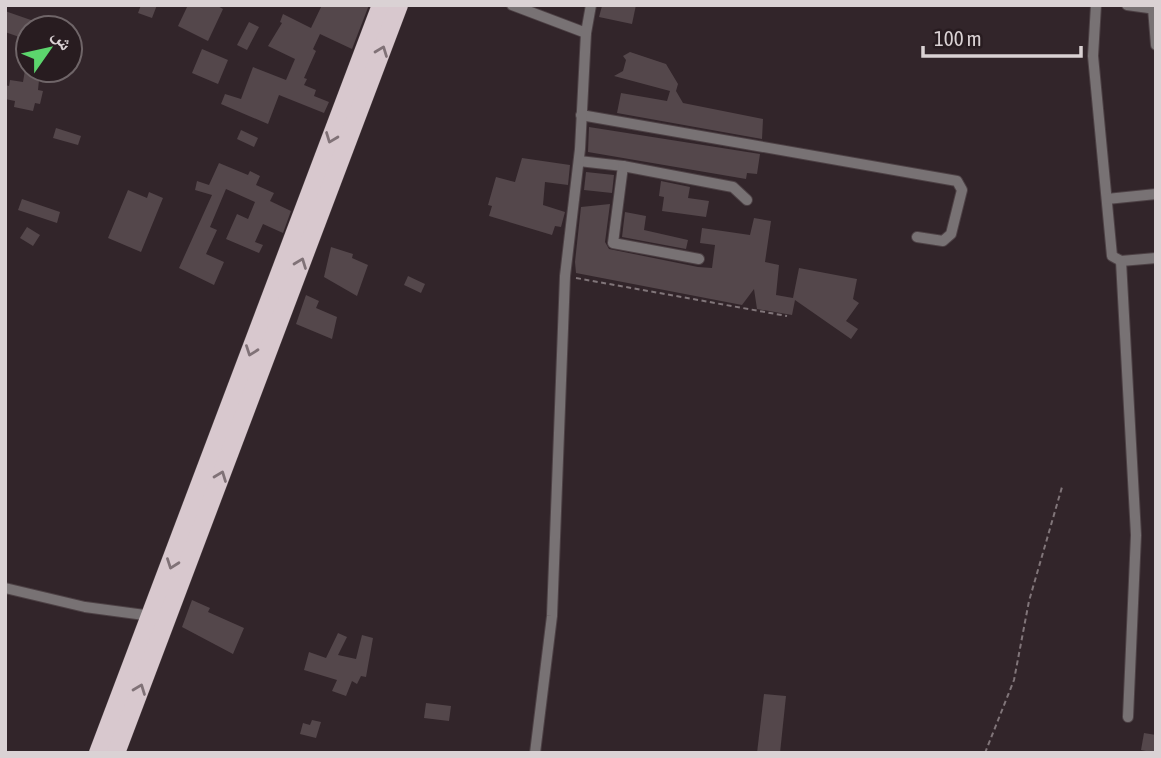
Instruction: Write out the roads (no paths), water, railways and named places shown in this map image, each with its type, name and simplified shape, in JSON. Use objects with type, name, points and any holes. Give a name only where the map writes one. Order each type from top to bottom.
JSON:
[{"type":"highway","points":[[99,753],[381,5]]},
{"type":"highway","points":[[116,753],[399,5]]},
{"type":"street","points":[[512,5],[586,33]]},
{"type":"street","points":[[535,753],[552,617],[565,276],[579,161],[586,33],[591,5]]},
{"type":"street","points":[[1096,5],[1093,56],[1112,256],[1121,261],[1156,258]]},
{"type":"street","points":[[1127,5],[1154,8],[1156,45]]},
{"type":"street","points":[[581,115],[957,181],[961,185],[951,234],[947,239],[917,237]]},
{"type":"street","points":[[579,161],[623,166],[733,187],[747,200]]},
{"type":"street","points":[[623,166],[613,243],[699,259]]},
{"type":"street","points":[[1142,195],[1156,184]]},
{"type":"street","points":[[1107,199],[1156,194]]},
{"type":"street","points":[[1121,261],[1136,535],[1128,717]]},
{"type":"street","points":[[5,588],[85,607],[152,617]]}]
